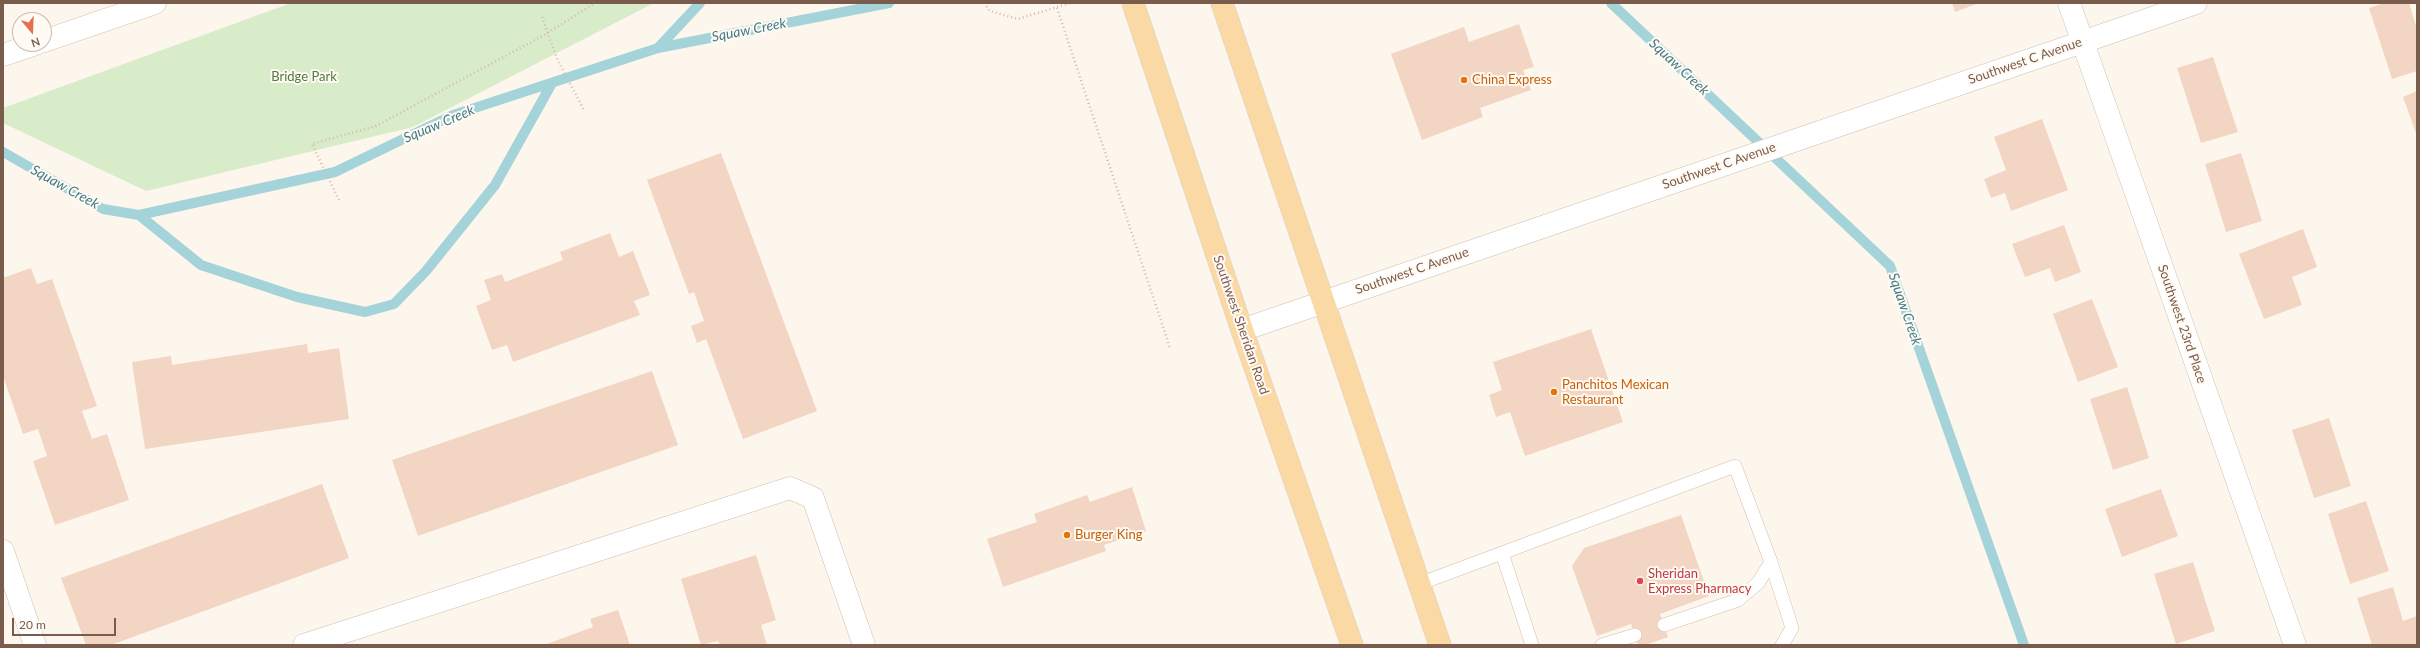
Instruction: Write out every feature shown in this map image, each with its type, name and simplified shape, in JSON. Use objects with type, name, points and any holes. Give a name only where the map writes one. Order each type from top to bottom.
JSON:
[{"type":"main road","name":"Southwest Sheridan Road","points":[[1133,3],[1242,330],[1352,645]]},
{"type":"main road","points":[[1222,3],[1322,302],[1440,645]]},
{"type":"street","points":[[52,38],[154,3]]},
{"type":"street","name":"Southwest 23rd Place","points":[[2070,3],[2295,645]]},
{"type":"street","name":"Southwest C Avenue","points":[[1242,330],[2196,3]]},
{"type":"street","points":[[304,645],[790,488],[813,498],[864,645]]},
{"type":"street","points":[[3,551],[35,645]]},
{"type":"lane","points":[[1419,584],[1735,466],[1771,562],[1792,628],[1782,645]]},
{"type":"lane","points":[[1502,552],[1532,645]]},
{"type":"lane","points":[[1664,625],[1738,600],[1758,583],[1771,562]]},
{"type":"lane","points":[[1602,645],[1635,635]]},
{"type":"path","points":[[338,200],[312,144],[376,126],[546,34],[595,3]]},
{"type":"path","points":[[984,3],[990,11],[1018,19],[1070,3]]},
{"type":"path","points":[[1057,8],[1170,348]]},
{"type":"path","points":[[542,17],[546,34],[558,62],[584,110]]},
{"type":"green space","name":"Bridge Park","points":[[291,3],[654,3],[413,127],[146,191],[3,123],[3,108]]},
{"type":"building","points":[[1952,3],[1979,3],[1955,12]]},
{"type":"building","points":[[2384,3],[2409,3],[2417,29],[2417,71],[2392,79],[2369,8]]},
{"type":"building","name":"China Express","points":[[1519,24],[1534,67],[1523,70],[1531,90],[1480,108],[1483,117],[1422,140],[1391,54],[1464,27],[1469,42]]},
{"type":"building","points":[[2213,57],[2238,132],[2201,143],[2177,68]]},
{"type":"building","points":[[2417,91],[2417,136],[2403,97]]},
{"type":"building","points":[[2042,119],[2068,190],[2011,211],[2005,193],[1991,198],[1984,179],[2006,170],[1994,137]]},
{"type":"building","points":[[721,153],[817,411],[743,439],[706,339],[697,343],[691,326],[704,321],[694,292],[689,294],[647,180]]},
{"type":"building","points":[[2241,153],[2262,221],[2226,232],[2205,164]]},
{"type":"building","points":[[2064,225],[2081,272],[2055,282],[2050,268],[2025,277],[2012,244]]},
{"type":"building","points":[[2303,229],[2317,267],[2292,277],[2302,305],[2264,319],[2239,254]]},
{"type":"building","points":[[610,233],[619,257],[633,251],[650,295],[634,301],[640,315],[513,362],[507,345],[492,350],[476,306],[491,300],[484,280],[502,274],[505,282],[563,260],[560,252]]},
{"type":"building","points":[[31,268],[37,284],[52,279],[97,406],[82,411],[92,439],[107,434],[129,500],[55,525],[33,461],[47,456],[38,429],[23,434],[3,376],[3,278]]},
{"type":"building","points":[[2092,299],[2118,367],[2078,382],[2053,314]]},
{"type":"building","name":"Panchitos Mexican Restaurant","points":[[1591,329],[1623,422],[1525,456],[1510,412],[1496,417],[1489,395],[1502,390],[1493,362]]},
{"type":"building","points":[[307,344],[308,353],[339,348],[349,419],[145,449],[132,362],[171,356],[172,365]]},
{"type":"building","points":[[652,371],[678,445],[418,536],[392,460]]},
{"type":"building","points":[[2127,387],[2149,458],[2113,470],[2090,399]]},
{"type":"building","points":[[2329,418],[2351,486],[2314,498],[2292,430]]},
{"type":"building","points":[[322,484],[349,558],[111,645],[86,645],[61,578]]},
{"type":"building","name":"Burger King","points":[[1132,487],[1146,531],[1104,545],[1106,551],[1003,587],[987,539],[1037,522],[1034,514],[1087,495],[1090,502]]},
{"type":"building","points":[[2161,489],[2178,536],[2122,557],[2105,509]]},
{"type":"building","points":[[2366,501],[2389,571],[2350,584],[2328,514]]},
{"type":"building","name":"Sheridan Express Pharmacy","points":[[1681,515],[1709,596],[1660,614],[1668,637],[1645,645],[1638,645],[1631,624],[1597,636],[1572,566],[1584,548]]},
{"type":"building","points":[[756,555],[776,620],[761,625],[767,645],[720,645],[718,641],[701,645],[681,579]]},
{"type":"building","points":[[2193,562],[2215,631],[2176,644],[2154,574]]},
{"type":"building","points":[[2393,587],[2403,621],[2417,616],[2417,645],[2372,645],[2357,598]]},
{"type":"building","points":[[618,610],[630,645],[544,645],[593,627],[590,619]]},
{"type":"waterway","points":[[658,48],[700,3]]},
{"type":"waterway","name":"Squaw Creek","points":[[3,152],[103,209],[139,215],[335,172],[453,115],[658,48],[889,3]]},
{"type":"waterway","name":"Squaw Creek","points":[[1611,3],[1890,266],[2024,645]]},
{"type":"waterway","points":[[139,215],[201,265],[297,297],[365,312],[394,304],[426,271],[495,185],[551,85]]},
{"type":"place","name":"China Express","points":[[1464,80]]},
{"type":"place","name":"Panchitos Mexican Restaurant","points":[[1554,392]]},
{"type":"place","name":"Burger King","points":[[1067,535]]},
{"type":"place","name":"Sheridan Express Pharmacy","points":[[1640,581]]}]
